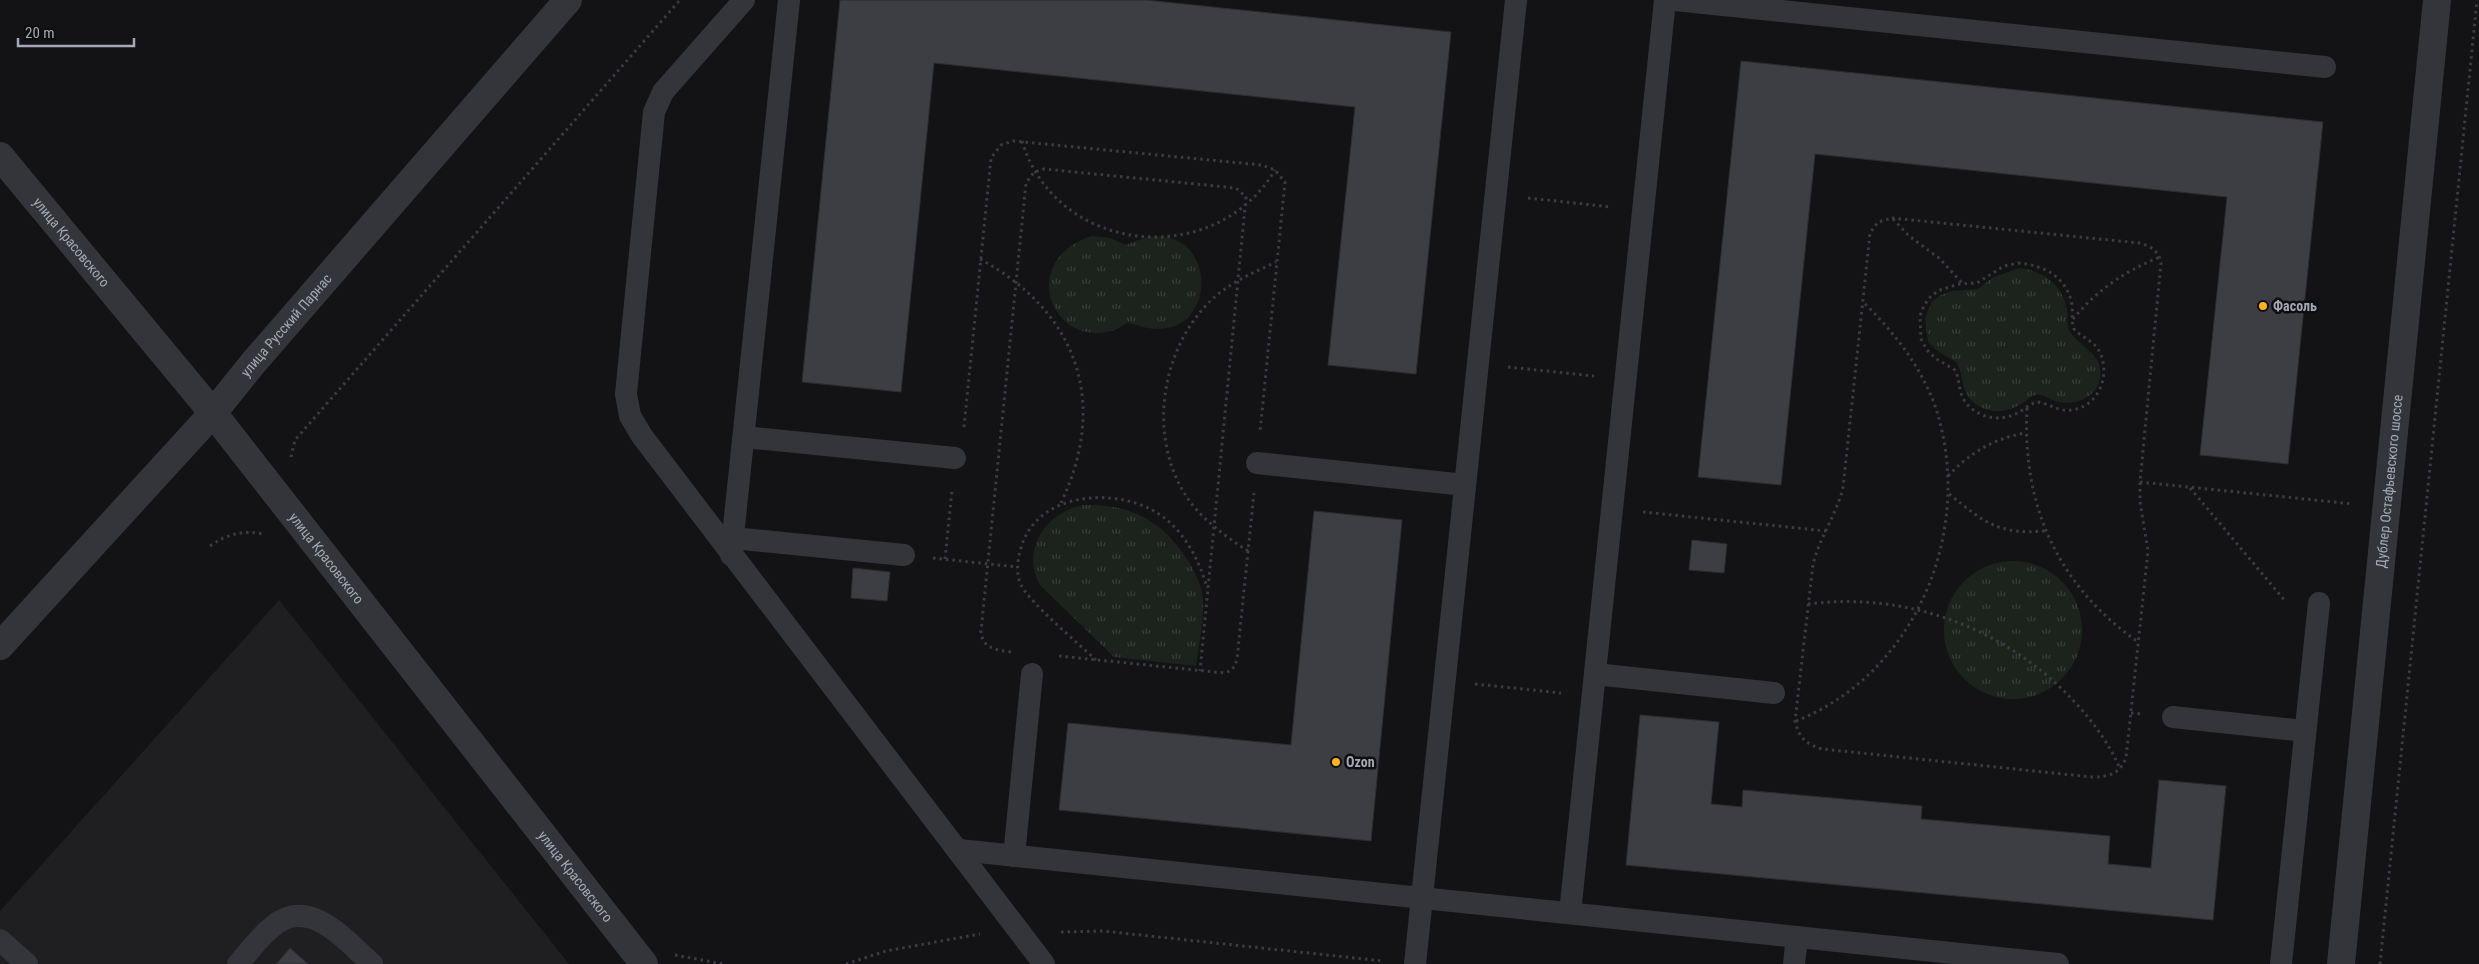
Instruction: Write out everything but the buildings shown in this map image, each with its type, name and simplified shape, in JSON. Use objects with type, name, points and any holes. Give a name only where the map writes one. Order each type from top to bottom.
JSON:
[{"type":"street","name":"улица Русский Парнас","points":[[0,646],[213,413],[254,362],[568,0]]},
{"type":"street","name":"Дублер Остафьевского шоссе","points":[[2341,964],[2437,0]]},
{"type":"street","name":"улица Красовского","points":[[0,156],[213,413],[644,964]]},
{"type":"lane","points":[[744,0],[663,92],[654,112],[626,394],[630,416],[642,436],[732,546],[1044,964]]},
{"type":"lane","points":[[732,546],[789,0]]},
{"type":"lane","points":[[1415,964],[1516,0]]},
{"type":"lane","points":[[1570,913],[1665,0]]},
{"type":"lane","points":[[1675,0],[2325,67]]},
{"type":"lane","points":[[744,437],[955,458]]},
{"type":"lane","points":[[1257,463],[1465,485]]},
{"type":"lane","points":[[732,546],[904,555]]},
{"type":"lane","points":[[2281,964],[2319,603]]},
{"type":"lane","points":[[1014,856],[1032,674]]},
{"type":"lane","points":[[1595,674],[1774,692]]},
{"type":"lane","points":[[2172,717],[2305,731]]},
{"type":"lane","points":[[959,850],[2058,964]]},
{"type":"lane","points":[[238,964],[272,927],[287,917],[302,914],[327,923],[372,964]]},
{"type":"lane","points":[[1794,964],[1797,937]]},
{"type":"lane","points":[[0,940],[26,964]]},
{"type":"path","points":[[290,461],[295,440],[680,0]]},
{"type":"path","points":[[2380,964],[2477,0]]},
{"type":"path","points":[[945,559],[955,458],[960,455],[962,450],[991,158],[1001,145],[1013,141],[1022,141],[1262,165],[1275,170],[1285,182],[1235,667],[1226,673],[1052,656]]},
{"type":"path","points":[[1022,141],[1034,172],[1058,200],[1079,216],[1103,228],[1129,236],[1156,238],[1182,236],[1207,228],[1232,216],[1262,189],[1275,170]]},
{"type":"path","points":[[1016,652],[992,649],[984,643],[982,636],[1026,183],[1034,172],[1044,169],[1236,188],[1244,193],[1246,204],[1240,278],[1200,670]]},
{"type":"path","points":[[1495,195],[1643,210]]},
{"type":"path","points":[[1892,218],[1909,236],[1939,258],[1963,284]]},
{"type":"path","points":[[1892,218],[2139,244],[2154,249],[2160,257],[2161,263],[2140,482],[2140,502],[2148,551],[2126,758],[2120,769],[2110,776],[2092,777],[1822,748],[1810,745],[1802,738],[1795,721],[1808,604],[1813,564],[1834,515],[1843,488],[1870,233],[1878,222],[1892,218]]},
{"type":"path","points":[[2072,319],[2088,301],[2117,278],[2136,266],[2160,257]]},
{"type":"path","points":[[980,259],[1016,281],[1034,296],[1053,319],[1069,347],[1078,374],[1083,400],[1082,437],[1077,464],[1059,506]]},
{"type":"path","points":[[1248,551],[1215,529],[1194,506],[1179,482],[1169,454],[1164,426],[1164,397],[1170,368],[1181,341],[1191,325],[1216,296],[1240,278],[1277,262]]},
{"type":"path","points":[[2018,263],[2033,264],[2047,269],[2058,278],[2067,290],[2072,304],[2074,329],[2091,342],[2102,356],[2105,373],[2100,390],[2088,404],[2072,410],[2054,409],[2038,402],[2014,415],[2000,418],[1986,417],[1974,410],[1964,400],[1955,370],[1935,358],[1927,350],[1919,328],[1920,316],[1931,296],[1940,290],[1963,284],[1977,283],[2004,266],[2018,263]]},
{"type":"path","points":[[1795,721],[1847,693],[1881,662],[1918,610],[1930,584],[1944,540],[1949,494],[1948,477],[1945,448],[1934,403],[1914,361],[1886,324],[1863,302]]},
{"type":"path","points":[[1478,364],[1626,379]]},
{"type":"path","points":[[2027,407],[2026,433],[2029,474],[2045,531],[2064,567],[2084,594],[2108,618],[2138,642]]},
{"type":"path","points":[[1948,477],[1961,462],[1981,448],[1996,440],[2026,433]]},
{"type":"path","points":[[2140,482],[2387,508]]},
{"type":"path","points":[[2190,487],[2315,638]]},
{"type":"path","points":[[1949,494],[1990,524],[2005,530],[2045,531]]},
{"type":"path","points":[[1097,660],[1028,596],[1021,584],[1017,567],[1022,545],[1035,522],[1059,506],[1088,497],[1106,497],[1129,501],[1152,510],[1166,520],[1183,538],[1198,561],[1208,591]]},
{"type":"path","points":[[1612,508],[1826,531]]},
{"type":"path","points":[[210,546],[223,537],[238,532],[268,535]]},
{"type":"path","points":[[904,555],[1017,567]]},
{"type":"path","points":[[1808,604],[1861,601],[1918,610],[1964,624],[1995,639],[2025,658],[2052,680],[2077,705],[2099,732],[2120,769]]},
{"type":"path","points":[[1444,681],[1593,697]]},
{"type":"path","points":[[846,964],[886,951],[978,934],[1103,931],[1386,962]]},
{"type":"path","points":[[673,952],[676,956],[723,964]]},
{"type":"shaded area","points":[[279,600],[569,964],[0,964],[0,911]]},
{"type":"green space","points":[[1092,236],[1110,238],[1126,245],[1158,237],[1182,243],[1196,260],[1201,282],[1197,304],[1184,321],[1161,329],[1128,322],[1118,329],[1111,331],[1090,332],[1072,326],[1059,314],[1051,298],[1049,281],[1055,263],[1069,248]]},
{"type":"green space","points":[[2019,268],[2036,272],[2050,280],[2061,292],[2067,309],[2070,332],[2095,357],[2100,370],[2098,385],[2089,396],[2076,402],[2062,403],[2042,395],[2037,395],[2016,407],[2004,411],[1991,411],[1979,407],[1966,393],[1956,362],[1936,350],[1928,342],[1925,318],[1932,302],[1941,295],[1952,291],[1978,289],[1992,278]]},
{"type":"green space","points":[[1084,505],[1101,505],[1117,508],[1145,518],[1168,536],[1189,562],[1203,596],[1202,625],[1196,666],[1114,657],[1040,585],[1033,559],[1035,546],[1041,534],[1059,515]]},
{"type":"green space","points":[[2013,561],[2039,566],[2062,581],[2077,604],[2082,630],[2077,656],[2062,679],[2039,694],[2013,699],[1987,694],[1964,679],[1949,656],[1944,630],[1949,604],[1964,581],[1987,566]]},
{"type":"place","name":"Фасоль","points":[[2263,306]]},
{"type":"place","name":"Ozon","points":[[1336,762]]}]
